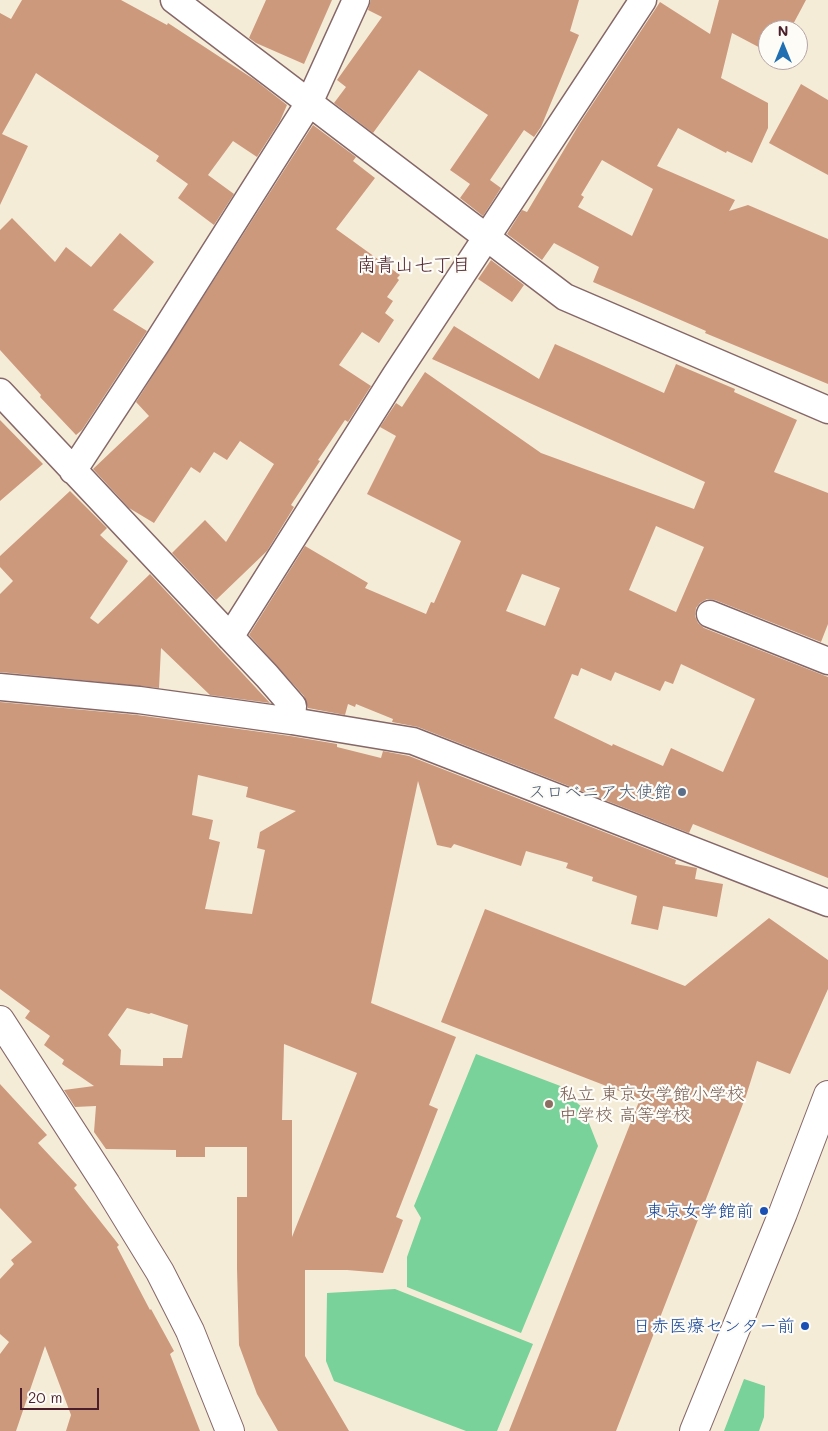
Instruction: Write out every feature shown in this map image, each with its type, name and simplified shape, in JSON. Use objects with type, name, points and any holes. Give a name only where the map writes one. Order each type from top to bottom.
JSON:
[{"type":"street","points":[[174,0],[565,297],[828,410]]},
{"type":"street","points":[[73,471],[309,104],[356,0]]},
{"type":"street","points":[[230,637],[395,376],[643,0]]},
{"type":"street","points":[[0,392],[293,706],[292,721]]},
{"type":"street","points":[[710,614],[828,661]]},
{"type":"street","points":[[0,687],[139,700],[292,721],[413,741],[828,903]]},
{"type":"street","points":[[0,1020],[106,1184],[160,1272],[190,1330],[230,1431]]},
{"type":"street","points":[[694,1431],[783,1213],[828,1095]]},
{"type":"green space","points":[[476,1054],[571,1090],[570,1097],[583,1108],[598,1146],[521,1333],[407,1287],[407,1257],[421,1218],[414,1206]]},
{"type":"green space","points":[[395,1289],[533,1344],[497,1431],[466,1431],[334,1381],[326,1361],[327,1293]]},
{"type":"green space","points":[[744,1379],[765,1386],[764,1417],[759,1431],[724,1431]]},
{"type":"building","points":[[22,0],[121,0],[167,25],[168,23],[255,80],[287,105],[280,121],[257,157],[233,141],[208,175],[234,194],[214,225],[178,198],[188,184],[156,161],[159,156],[36,73],[2,134],[28,146],[0,205],[0,13],[11,19]]},
{"type":"building","points":[[266,0],[332,0],[304,64],[256,43],[249,38]]},
{"type":"building","points":[[371,0],[579,0],[570,31],[579,35],[541,127],[534,137],[524,130],[490,180],[501,188],[483,216],[460,198],[470,184],[450,170],[488,115],[419,70],[373,133],[334,103],[346,87],[337,80],[382,17],[368,10]]},
{"type":"building","points":[[719,0],[806,0],[795,20],[758,20],[758,47],[732,33],[721,78],[768,103],[768,128],[752,163],[727,151],[726,153],[678,128],[657,166],[735,200],[729,211],[748,205],[828,239],[828,384],[705,333],[706,331],[593,282],[599,267],[554,243],[542,260],[507,234],[522,210],[527,212],[580,123],[660,2],[710,34]],"holes":[[[602,160],[653,189],[632,236],[578,207],[584,197],[581,195]]]},
{"type":"building","points":[[801,84],[828,100],[828,175],[769,143]]},
{"type":"building","points":[[313,125],[356,157],[353,161],[375,178],[336,229],[400,275],[397,278],[399,280],[387,297],[393,301],[385,313],[394,320],[379,343],[362,332],[339,365],[371,386],[348,422],[345,420],[318,460],[320,461],[291,505],[294,507],[267,551],[216,600],[172,553],[205,520],[226,542],[274,464],[240,441],[227,460],[214,452],[200,473],[191,467],[154,523],[129,508],[93,469],[149,416],[136,402]]},
{"type":"building","points":[[12,218],[55,262],[66,247],[91,267],[120,233],[154,262],[113,310],[147,331],[82,430],[76,435],[40,397],[41,395],[0,350],[0,230]]},
{"type":"building","points":[[491,260],[524,285],[512,302],[478,279]]},
{"type":"building","points":[[454,326],[539,379],[555,344],[664,393],[676,364],[735,389],[734,392],[797,420],[774,472],[828,493],[828,624],[821,642],[715,600],[707,599],[700,603],[696,608],[695,616],[698,623],[704,628],[828,677],[828,878],[693,824],[689,833],[418,727],[392,722],[393,719],[356,704],[355,707],[348,704],[345,715],[308,708],[304,696],[249,635],[305,546],[368,583],[365,588],[426,614],[431,602],[434,603],[461,541],[367,494],[396,436],[380,427],[396,403],[402,407],[425,372],[541,453],[694,509],[705,482],[432,359]],"holes":[[[656,526],[704,547],[676,612],[629,590]],[[522,574],[560,588],[545,626],[506,611]],[[681,664],[755,699],[723,772],[671,748],[663,766],[613,744],[612,746],[554,718],[572,674],[578,676],[581,668],[611,681],[615,672],[660,691],[665,681],[673,684]]]},
{"type":"building","points":[[0,420],[43,464],[0,501]]},
{"type":"building","points":[[70,491],[107,528],[100,535],[128,561],[90,618],[98,624],[150,574],[270,703],[210,695],[161,648],[159,688],[0,672],[0,594],[13,581],[0,567],[0,556]]},
{"type":"building","points":[[0,702],[137,715],[290,736],[337,744],[337,747],[381,758],[383,751],[409,756],[676,860],[675,864],[697,868],[695,879],[723,884],[717,917],[663,906],[658,930],[631,924],[637,896],[592,881],[593,877],[566,868],[568,863],[526,851],[521,866],[454,844],[451,848],[437,845],[418,781],[371,1003],[456,1037],[429,1105],[438,1109],[396,1217],[403,1220],[383,1273],[347,1270],[305,1270],[305,1356],[349,1431],[278,1431],[257,1394],[239,1345],[237,1197],[247,1197],[247,1147],[205,1147],[205,1157],[176,1157],[176,1150],[106,1149],[94,1132],[96,1106],[75,1107],[64,1090],[94,1086],[62,1064],[64,1060],[44,1045],[50,1036],[25,1018],[30,1011],[0,989]],"holes":[[[198,775],[248,787],[246,797],[296,811],[260,832],[257,848],[265,850],[252,914],[205,909],[220,842],[209,839],[213,820],[192,815]],[[127,1008],[151,1013],[188,1025],[182,1058],[163,1058],[163,1066],[120,1065],[121,1050],[108,1035]],[[284,1044],[357,1073],[292,1237],[292,1120],[282,1120]]]},
{"type":"building","points":[[485,909],[685,986],[769,918],[828,960],[828,989],[790,1074],[757,1061],[746,1096],[616,1431],[509,1431],[640,1099],[441,1022]]},
{"type":"building","points":[[0,1084],[47,1135],[38,1143],[77,1185],[74,1188],[119,1245],[117,1247],[174,1351],[170,1354],[200,1431],[66,1431],[71,1415],[45,1346],[16,1431],[0,1431],[0,1354],[9,1342],[0,1334],[0,1279],[14,1264],[11,1260],[32,1242],[0,1208]]},
{"type":"place","name":"スロベニア大使館","points":[[682,792]]},
{"type":"place","name":"私立 東京女学館小学校 中学校 高等学校","points":[[549,1104]]},
{"type":"place","name":"東京女学館前","points":[[764,1211]]},
{"type":"place","name":"日赤医療センター前","points":[[805,1326]]},
{"type":"district","name":"南青山七丁目","points":[[414,265]]}]
